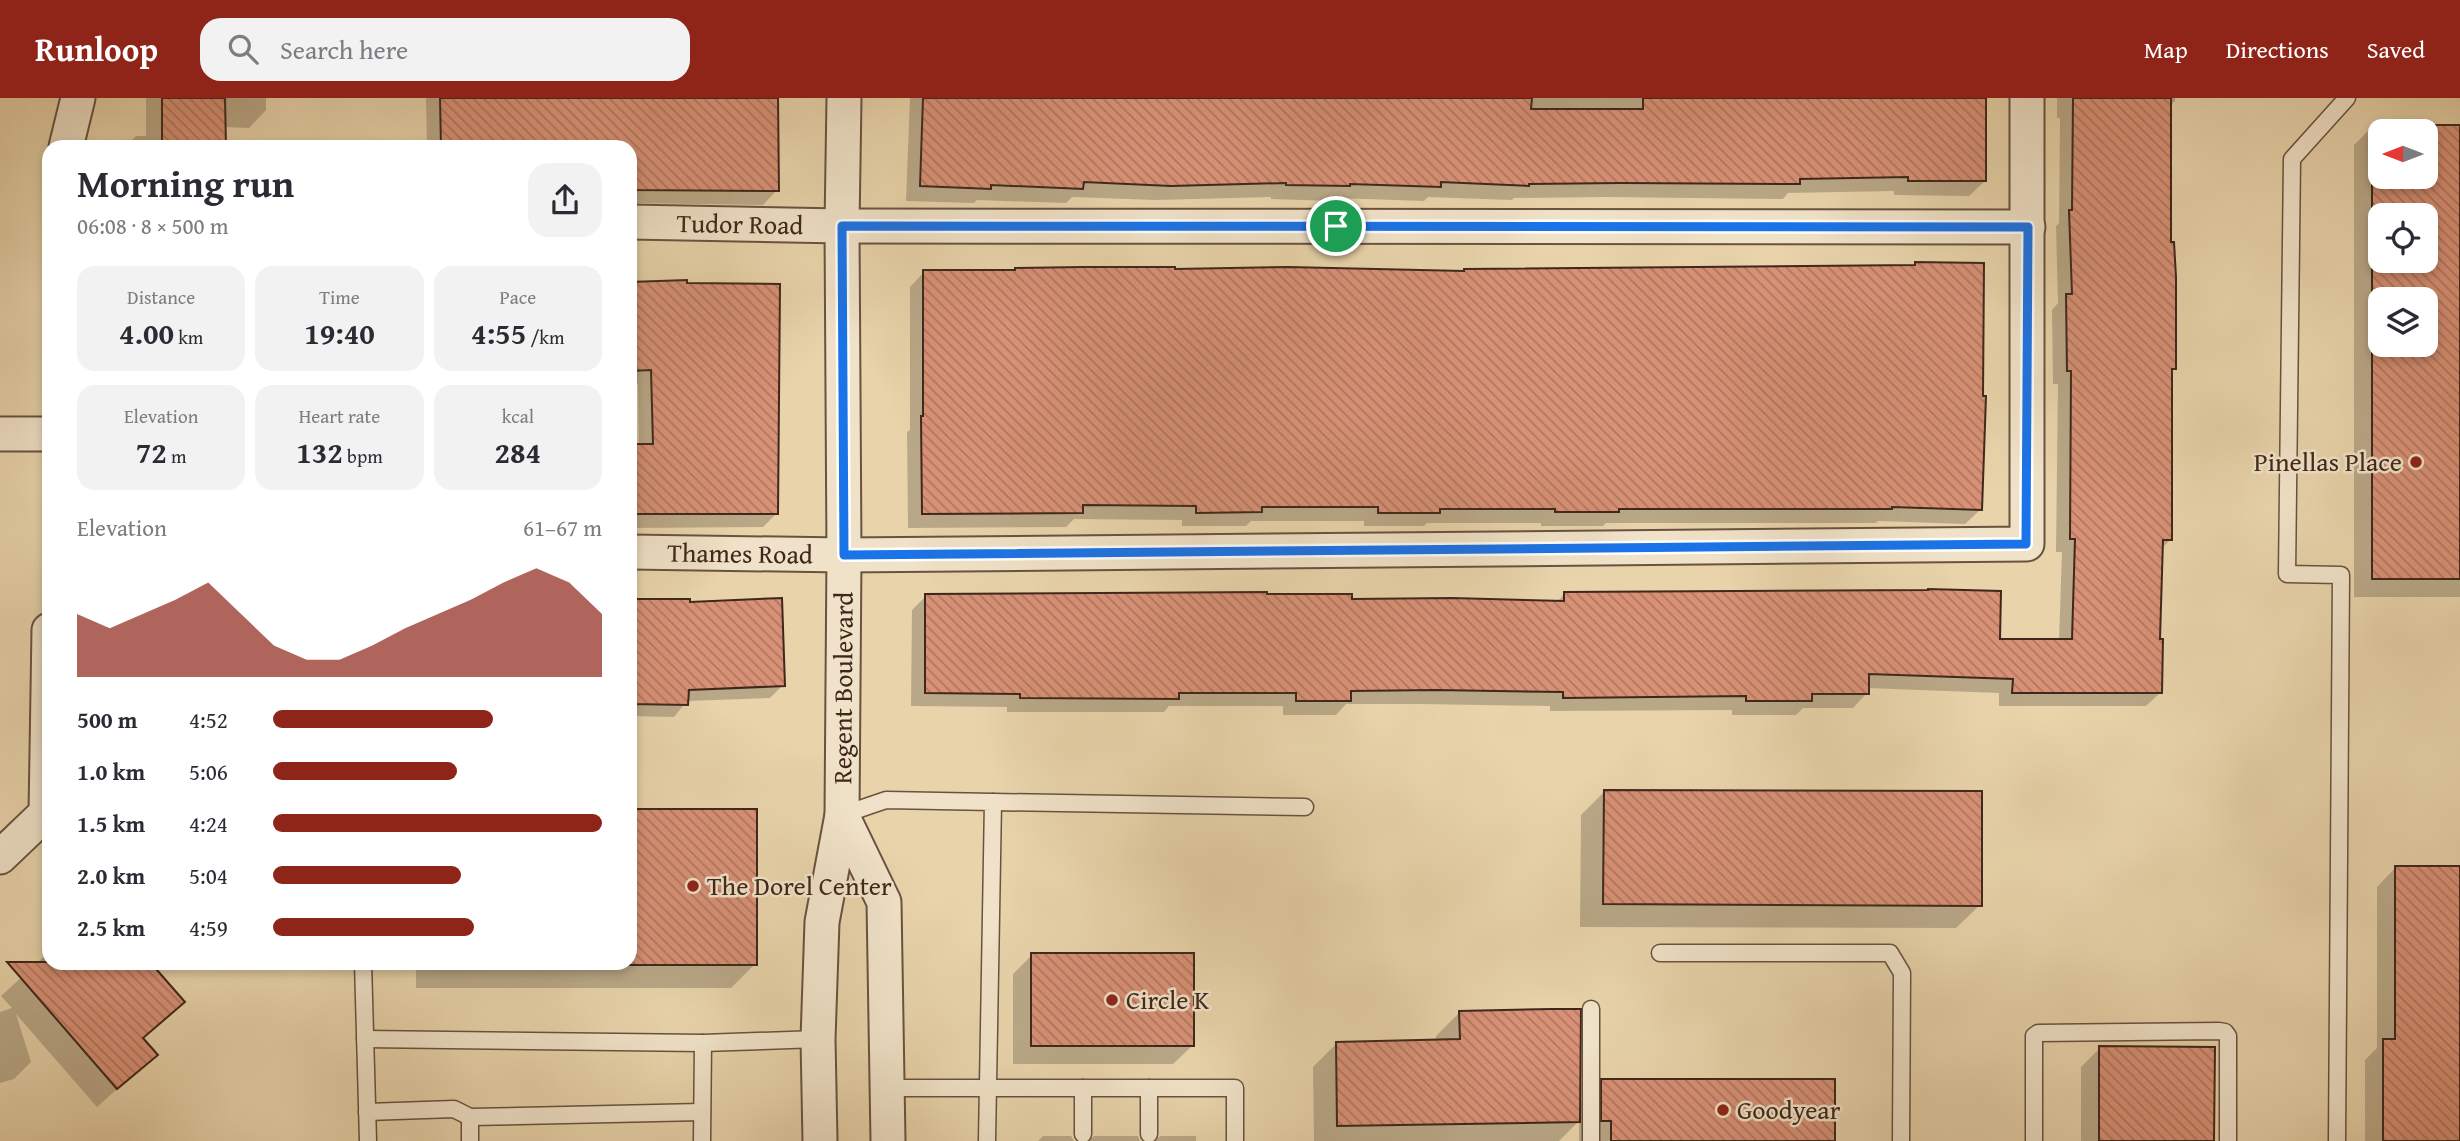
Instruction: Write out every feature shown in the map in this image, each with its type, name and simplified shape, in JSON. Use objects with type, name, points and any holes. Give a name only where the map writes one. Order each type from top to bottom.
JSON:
[{"type":"street","points":[[68,140],[78,98]]},
{"type":"street","name":"Regent Boulevard","points":[[820,1141],[818,1039],[822,922],[842,815],[844,98]]},
{"type":"street","points":[[2027,98],[2028,227]]},
{"type":"street","name":"Tudor Road","points":[[637,222],[842,226],[2028,227]]},
{"type":"street","name":"Thames Road","points":[[637,552],[844,555],[2026,544],[2028,227]]},
{"type":"street","points":[[0,434],[42,435]]},
{"type":"street","name":"Regent Boulevard","points":[[842,815],[884,902],[888,1141]]},
{"type":"street","points":[[0,858],[42,817]]},
{"type":"lane","points":[[2337,1141],[2341,575],[2287,574],[2292,159],[2347,98]]},
{"type":"lane","points":[[842,815],[886,800],[1305,807]]},
{"type":"lane","points":[[988,1141],[993,802]]},
{"type":"lane","points":[[1660,953],[1889,953],[1902,973],[1901,1141]]},
{"type":"lane","points":[[363,970],[368,1141]]},
{"type":"lane","points":[[1591,1009],[1591,1141]]},
{"type":"lane","points":[[2034,1141],[2034,1036],[2038,1033],[2205,1031],[2225,1032],[2228,1036],[2228,1141]]},
{"type":"lane","points":[[365,1039],[703,1043],[818,1039]]},
{"type":"lane","points":[[702,1141],[703,1043]]},
{"type":"lane","points":[[887,1088],[1235,1088],[1235,1141]]},
{"type":"lane","points":[[1083,1088],[1083,1134]]},
{"type":"lane","points":[[1149,1088],[1149,1134]]},
{"type":"lane","points":[[367,1112],[454,1109],[470,1117],[702,1112]]},
{"type":"lane","points":[[470,1117],[470,1141]]},
{"type":"building","points":[[162,98],[225,98],[226,140],[162,140]]},
{"type":"building","points":[[440,98],[778,98],[779,191],[637,190],[637,140],[441,140]]},
{"type":"building","points":[[923,98],[1532,98],[1531,109],[1643,109],[1643,98],[1986,98],[1986,181],[1908,181],[1908,177],[1800,179],[1800,184],[1621,183],[1529,186],[1441,182],[1441,187],[1286,183],[1171,186],[1084,182],[1083,189],[991,185],[991,189],[920,186]]},
{"type":"building","points":[[2073,98],[2171,98],[2171,242],[2174,242],[2176,277],[2176,369],[2172,369],[2172,540],[2163,540],[2160,639],[2163,639],[2162,693],[2012,693],[2013,679],[1869,674],[1869,694],[1812,694],[1812,701],[1746,701],[1746,696],[1563,698],[1563,692],[1436,690],[1351,691],[1351,701],[1296,701],[1296,693],[1179,693],[1179,699],[1020,698],[1020,694],[925,693],[925,594],[1267,592],[1352,594],[1352,599],[1564,601],[1564,592],[1928,589],[2001,591],[2000,639],[2072,639],[2075,539],[2070,539],[2071,371],[2067,371],[2066,294],[2072,294],[2069,210],[2072,210]]},
{"type":"building","name":"Pinellas Place","points":[[2438,125],[2460,125],[2460,579],[2372,579],[2372,357],[2438,357],[2438,287],[2372,287],[2372,273],[2438,273],[2438,203],[2372,203],[2372,189],[2438,189]]},
{"type":"building","points":[[1915,262],[1984,263],[1983,396],[1986,396],[1982,510],[1892,507],[1619,509],[1619,512],[1440,509],[1440,513],[1378,513],[1378,507],[1262,507],[1262,512],[1196,513],[1196,506],[1083,505],[1083,513],[922,514],[923,270],[1288,267],[1464,271],[1915,265]]},
{"type":"building","points":[[687,280],[687,283],[780,284],[778,514],[637,514],[637,444],[653,444],[651,370],[637,371],[637,282]]},
{"type":"building","points":[[782,598],[785,686],[689,690],[688,705],[637,704],[637,599],[690,599],[690,602]]},
{"type":"building","points":[[1604,790],[1982,791],[1982,906],[1603,904]]},
{"type":"building","name":"The Dorel Center","points":[[637,809],[757,809],[757,965],[637,965]]},
{"type":"building","points":[[2395,866],[2460,866],[2460,1141],[2383,1141],[2383,1039],[2395,1039]]},
{"type":"building","name":"Circle K","points":[[1031,953],[1194,953],[1194,1046],[1031,1046]]},
{"type":"building","points":[[7,962],[42,962],[42,970],[157,970],[185,1002],[143,1038],[158,1055],[117,1089]]},
{"type":"building","points":[[1581,1009],[1580,1122],[1337,1126],[1336,1042],[1460,1039],[1459,1011]]},
{"type":"building","points":[[2099,1046],[2215,1047],[2214,1141],[2099,1141]]},
{"type":"building","name":"Goodyear","points":[[1601,1079],[1835,1079],[1835,1141],[1611,1141],[1611,1121],[1601,1121]]},
{"type":"place","name":"Pinellas Place","points":[[2416,462]]},
{"type":"place","name":"The Dorel Center","points":[[693,886]]},
{"type":"place","name":"Circle K","points":[[1112,1000]]},
{"type":"place","name":"Goodyear","points":[[1723,1110]]},
{"type":"route","points":[[842,226],[1336,226],[2028,227],[2026,544],[844,555],[842,226]]}]
